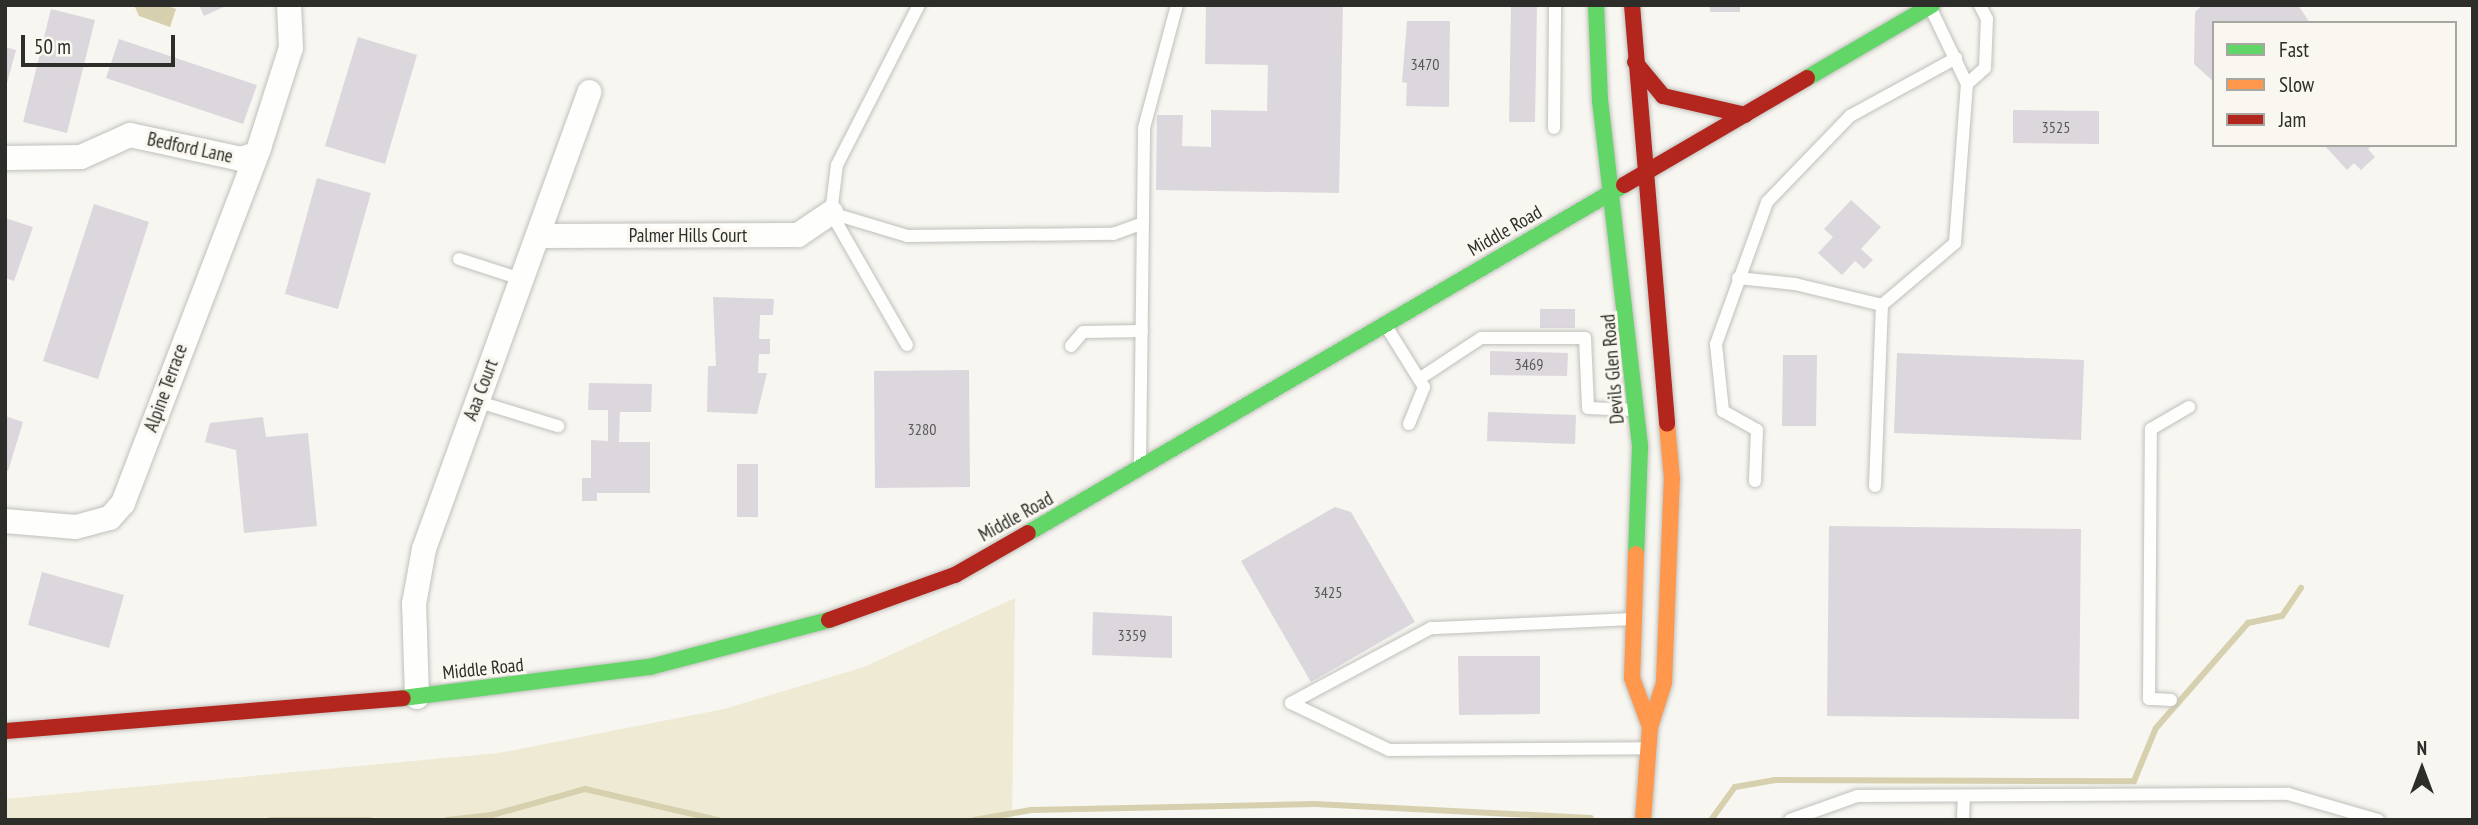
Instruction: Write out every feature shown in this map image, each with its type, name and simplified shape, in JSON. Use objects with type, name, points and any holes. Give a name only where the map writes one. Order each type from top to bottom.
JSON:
[{"type":"main road","name":"Devils Glen Road","points":[[1596,5],[1613,193],[1638,410],[1636,619],[1632,678],[1650,727]]},
{"type":"main road","name":"Devils Glen Road","points":[[1632,5],[1644,174],[1669,411],[1672,534],[1664,683],[1650,727],[1643,820]]},
{"type":"main road","name":"Middle Road","points":[[5,731],[417,697],[650,667],[842,617],[955,575],[1140,470],[1931,6]]},
{"type":"main road","points":[[1635,62],[1663,96],[1709,111],[1745,114]]},
{"type":"street","name":"Alpine Terrace","points":[[5,521],[76,527],[110,518],[123,503],[291,48],[289,5]]},
{"type":"street","name":"Aaa Court","points":[[417,697],[414,604],[424,549],[476,401],[540,236],[590,92]]},
{"type":"street","name":"Bedford Lane","points":[[5,158],[81,157],[130,135],[241,159],[253,155]]},
{"type":"street","name":"Palmer Hills Court","points":[[540,236],[798,235],[831,213]]},
{"type":"lane","points":[[907,345],[831,213],[837,165],[919,5]]},
{"type":"lane","points":[[1140,470],[1144,128],[1177,5]]},
{"type":"lane","points":[[1554,128],[1555,5]]},
{"type":"lane","points":[[1967,84],[1985,68],[1987,19],[1980,5]]},
{"type":"lane","points":[[1875,486],[1882,306],[1955,243],[1967,84],[1931,6]]},
{"type":"lane","points":[[1755,481],[1757,430],[1723,411],[1716,344],[1767,202],[1816,147],[1850,116],[1956,58]]},
{"type":"lane","points":[[831,213],[907,236],[1112,234],[1143,223]]},
{"type":"lane","points":[[459,258],[524,280]]},
{"type":"lane","points":[[1738,278],[1795,284],[1882,306]]},
{"type":"lane","points":[[1386,325],[1424,387],[1409,424]]},
{"type":"lane","points":[[1071,346],[1083,332],[1142,331]]},
{"type":"lane","points":[[1419,379],[1481,338],[1585,338],[1588,408],[1669,411]]},
{"type":"lane","points":[[476,401],[558,426]]},
{"type":"lane","points":[[2171,700],[2149,699],[2151,429],[2189,407]]},
{"type":"lane","points":[[1636,619],[1431,628],[1291,703],[1389,750],[1649,748]]},
{"type":"lane","points":[[1790,820],[1857,796],[2288,794],[2378,820]]},
{"type":"lane","points":[[1963,820],[1964,796]]},
{"type":"shaded area","points":[[134,5],[165,5],[176,9],[170,27],[139,16]]},
{"type":"shaded area","points":[[1015,598],[1012,820],[5,820],[5,799],[499,753],[724,709],[864,667]]},
{"type":"building","points":[[199,5],[228,5],[204,16]]},
{"type":"building","points":[[1206,5],[1343,5],[1339,193],[1156,190],[1157,115],[1183,115],[1182,146],[1211,147],[1211,110],[1267,111],[1268,65],[1205,64]]},
{"type":"building","points":[[1511,5],[1537,5],[1535,122],[1509,122]]},
{"type":"building","points":[[1710,5],[1740,5],[1740,12],[1710,12]]},
{"type":"building","points":[[2203,5],[2298,5],[2309,21],[2212,21],[2212,80],[2194,64],[2195,12]]},
{"type":"building","points":[[51,9],[95,20],[67,133],[23,122]]},
{"type":"building","points":[[1407,21],[1450,21],[1449,107],[1406,106],[1407,83],[1402,82]]},
{"type":"building","points":[[358,37],[417,55],[385,164],[325,146]]},
{"type":"building","points":[[119,39],[257,85],[243,124],[106,78]]},
{"type":"building","points":[[5,47],[16,50],[6,87],[5,86]]},
{"type":"building","points":[[2013,110],[2099,111],[2099,144],[2013,143]]},
{"type":"building","points":[[2326,147],[2370,147],[2368,149],[2375,157],[2361,170],[2354,163],[2347,170]]},
{"type":"building","points":[[317,178],[371,193],[338,309],[285,294]]},
{"type":"building","points":[[1851,200],[1881,227],[1861,249],[1873,260],[1864,269],[1855,261],[1842,275],[1818,253],[1833,237],[1824,229]]},
{"type":"building","points":[[94,204],[149,222],[98,379],[43,361]]},
{"type":"building","points":[[5,218],[33,227],[14,281],[5,278]]},
{"type":"building","points":[[713,297],[774,299],[773,315],[760,315],[759,339],[770,339],[770,354],[759,354],[758,373],[767,373],[757,414],[707,412],[708,366],[716,366]]},
{"type":"building","points":[[1540,309],[1575,309],[1575,328],[1540,328]]},
{"type":"building","points":[[1490,351],[1568,353],[1567,376],[1490,375]]},
{"type":"building","points":[[1897,353],[2084,360],[2081,440],[1894,433]]},
{"type":"building","points":[[1783,355],[1817,355],[1816,426],[1782,426]]},
{"type":"building","points":[[969,370],[970,487],[875,488],[874,371]]},
{"type":"building","points":[[589,383],[652,384],[651,412],[620,412],[619,442],[650,442],[650,493],[597,493],[597,501],[582,501],[582,478],[591,478],[591,440],[608,441],[608,410],[588,410]]},
{"type":"building","points":[[1488,412],[1576,415],[1575,444],[1487,441]]},
{"type":"building","points":[[5,416],[23,422],[8,471],[5,470]]},
{"type":"building","points":[[263,417],[266,437],[308,433],[317,526],[244,533],[236,450],[205,442],[210,423]]},
{"type":"building","points":[[737,464],[758,464],[758,517],[737,517]]},
{"type":"building","points":[[1335,507],[1351,512],[1415,622],[1311,682],[1241,561]]},
{"type":"building","points":[[1829,526],[2081,529],[2079,719],[1827,716]]},
{"type":"building","points":[[42,572],[124,595],[109,648],[28,625]]},
{"type":"building","points":[[1093,612],[1172,616],[1172,658],[1092,655]]},
{"type":"building","points":[[1458,656],[1540,656],[1540,714],[1459,715]]},
{"type":"waterway","points":[[1711,820],[1735,787],[1775,780],[2134,781],[2156,728],[2248,623],[2282,616],[2301,588]]},
{"type":"waterway","points":[[447,820],[492,815],[585,789],[718,820]]},
{"type":"waterway","points":[[974,820],[1031,810],[1315,804],[1591,818]]},
{"type":"waterway","points":[[270,820],[370,820]]},
{"type":"traffic: fast","points":[[1596,5],[1600,100],[1640,447],[1636,554]]},
{"type":"traffic: fast","points":[[1807,78],[1932,5]]},
{"type":"traffic: fast","points":[[1028,533],[1624,185]]},
{"type":"traffic: fast","points":[[403,698],[650,667],[829,620]]},
{"type":"traffic: slow","points":[[1643,820],[1650,727],[1664,683],[1672,479],[1667,424]]},
{"type":"traffic: slow","points":[[1636,554],[1632,678],[1650,727]]},
{"type":"traffic: jam","points":[[1632,5],[1667,424]]},
{"type":"traffic: jam","points":[[1635,62],[1663,96],[1745,115]]},
{"type":"traffic: jam","points":[[1624,185],[1807,78]]},
{"type":"traffic: jam","points":[[829,620],[955,575],[1028,533]]},
{"type":"traffic: jam","points":[[5,731],[403,698]]}]
